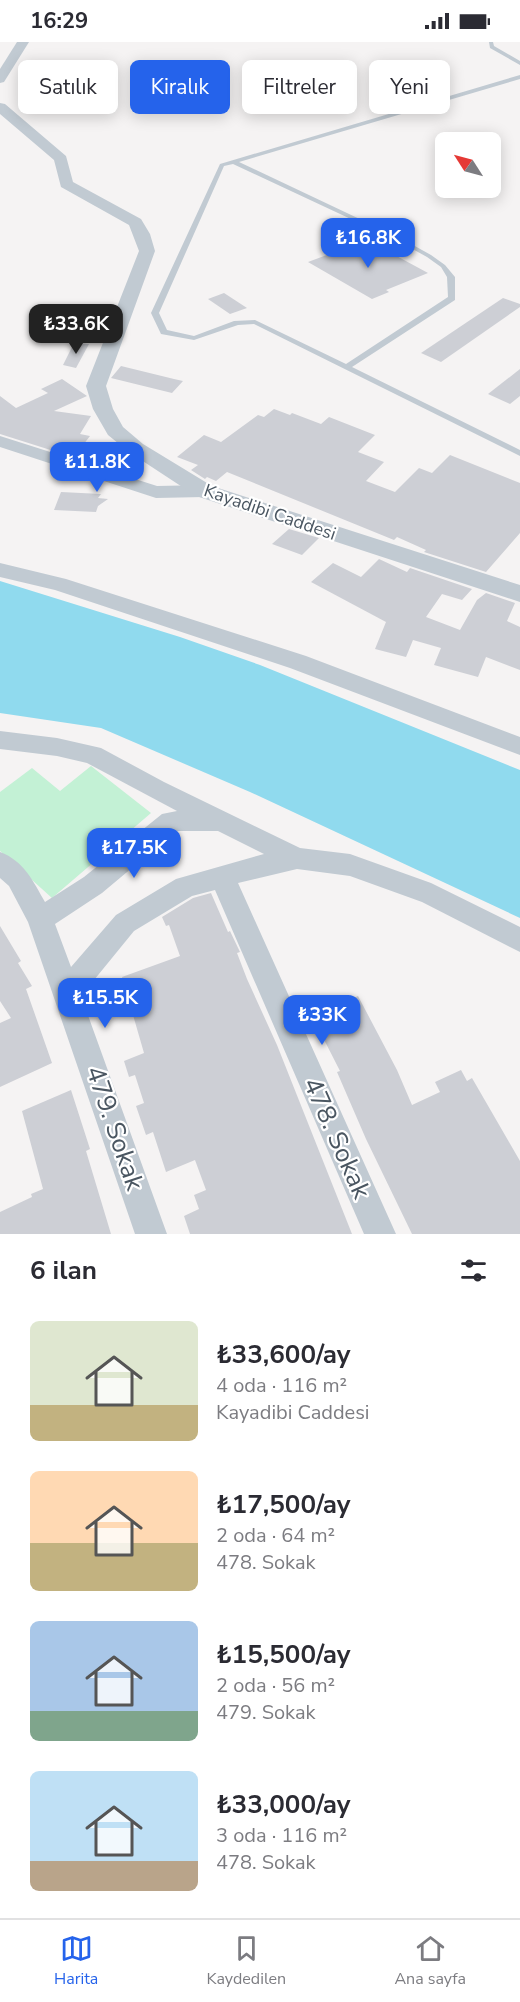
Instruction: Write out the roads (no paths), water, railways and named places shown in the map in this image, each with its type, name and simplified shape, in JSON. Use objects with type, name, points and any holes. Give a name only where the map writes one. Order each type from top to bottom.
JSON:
[{"type":"street","points":[[0,79],[24,42]]},
{"type":"street","name":"Kayadibi Caddesi","points":[[0,107],[61,159],[66,184],[135,222],[142,234],[147,251],[96,386],[103,409],[115,430],[136,448],[204,491],[520,594]]},
{"type":"street","points":[[0,441],[156,492],[204,491]]},
{"type":"street","points":[[0,570],[59,584],[298,662],[520,746]]},
{"type":"street","points":[[0,740],[57,747],[93,755],[297,858],[350,865],[431,894],[520,940]]},
{"type":"street","points":[[40,919],[93,885],[171,821],[223,821]]},
{"type":"street","points":[[67,992],[125,923],[185,887],[297,858]]},
{"type":"street","name":"479. Sokak","points":[[0,863],[18,878],[40,919],[151,1234]]},
{"type":"street","name":"478. Sokak","points":[[222,877],[380,1234]]},
{"type":"lane","points":[[491,42],[492,47],[520,63]]},
{"type":"lane","points":[[520,77],[222,165],[155,313],[164,332],[194,338],[237,322],[255,322],[520,453]]},
{"type":"lane","points":[[233,161],[402,241],[443,266],[451,277],[452,298],[346,367]]},
{"type":"water","points":[[0,581],[180,637],[260,665],[520,770],[520,918],[250,792],[101,728],[0,713]]}]
